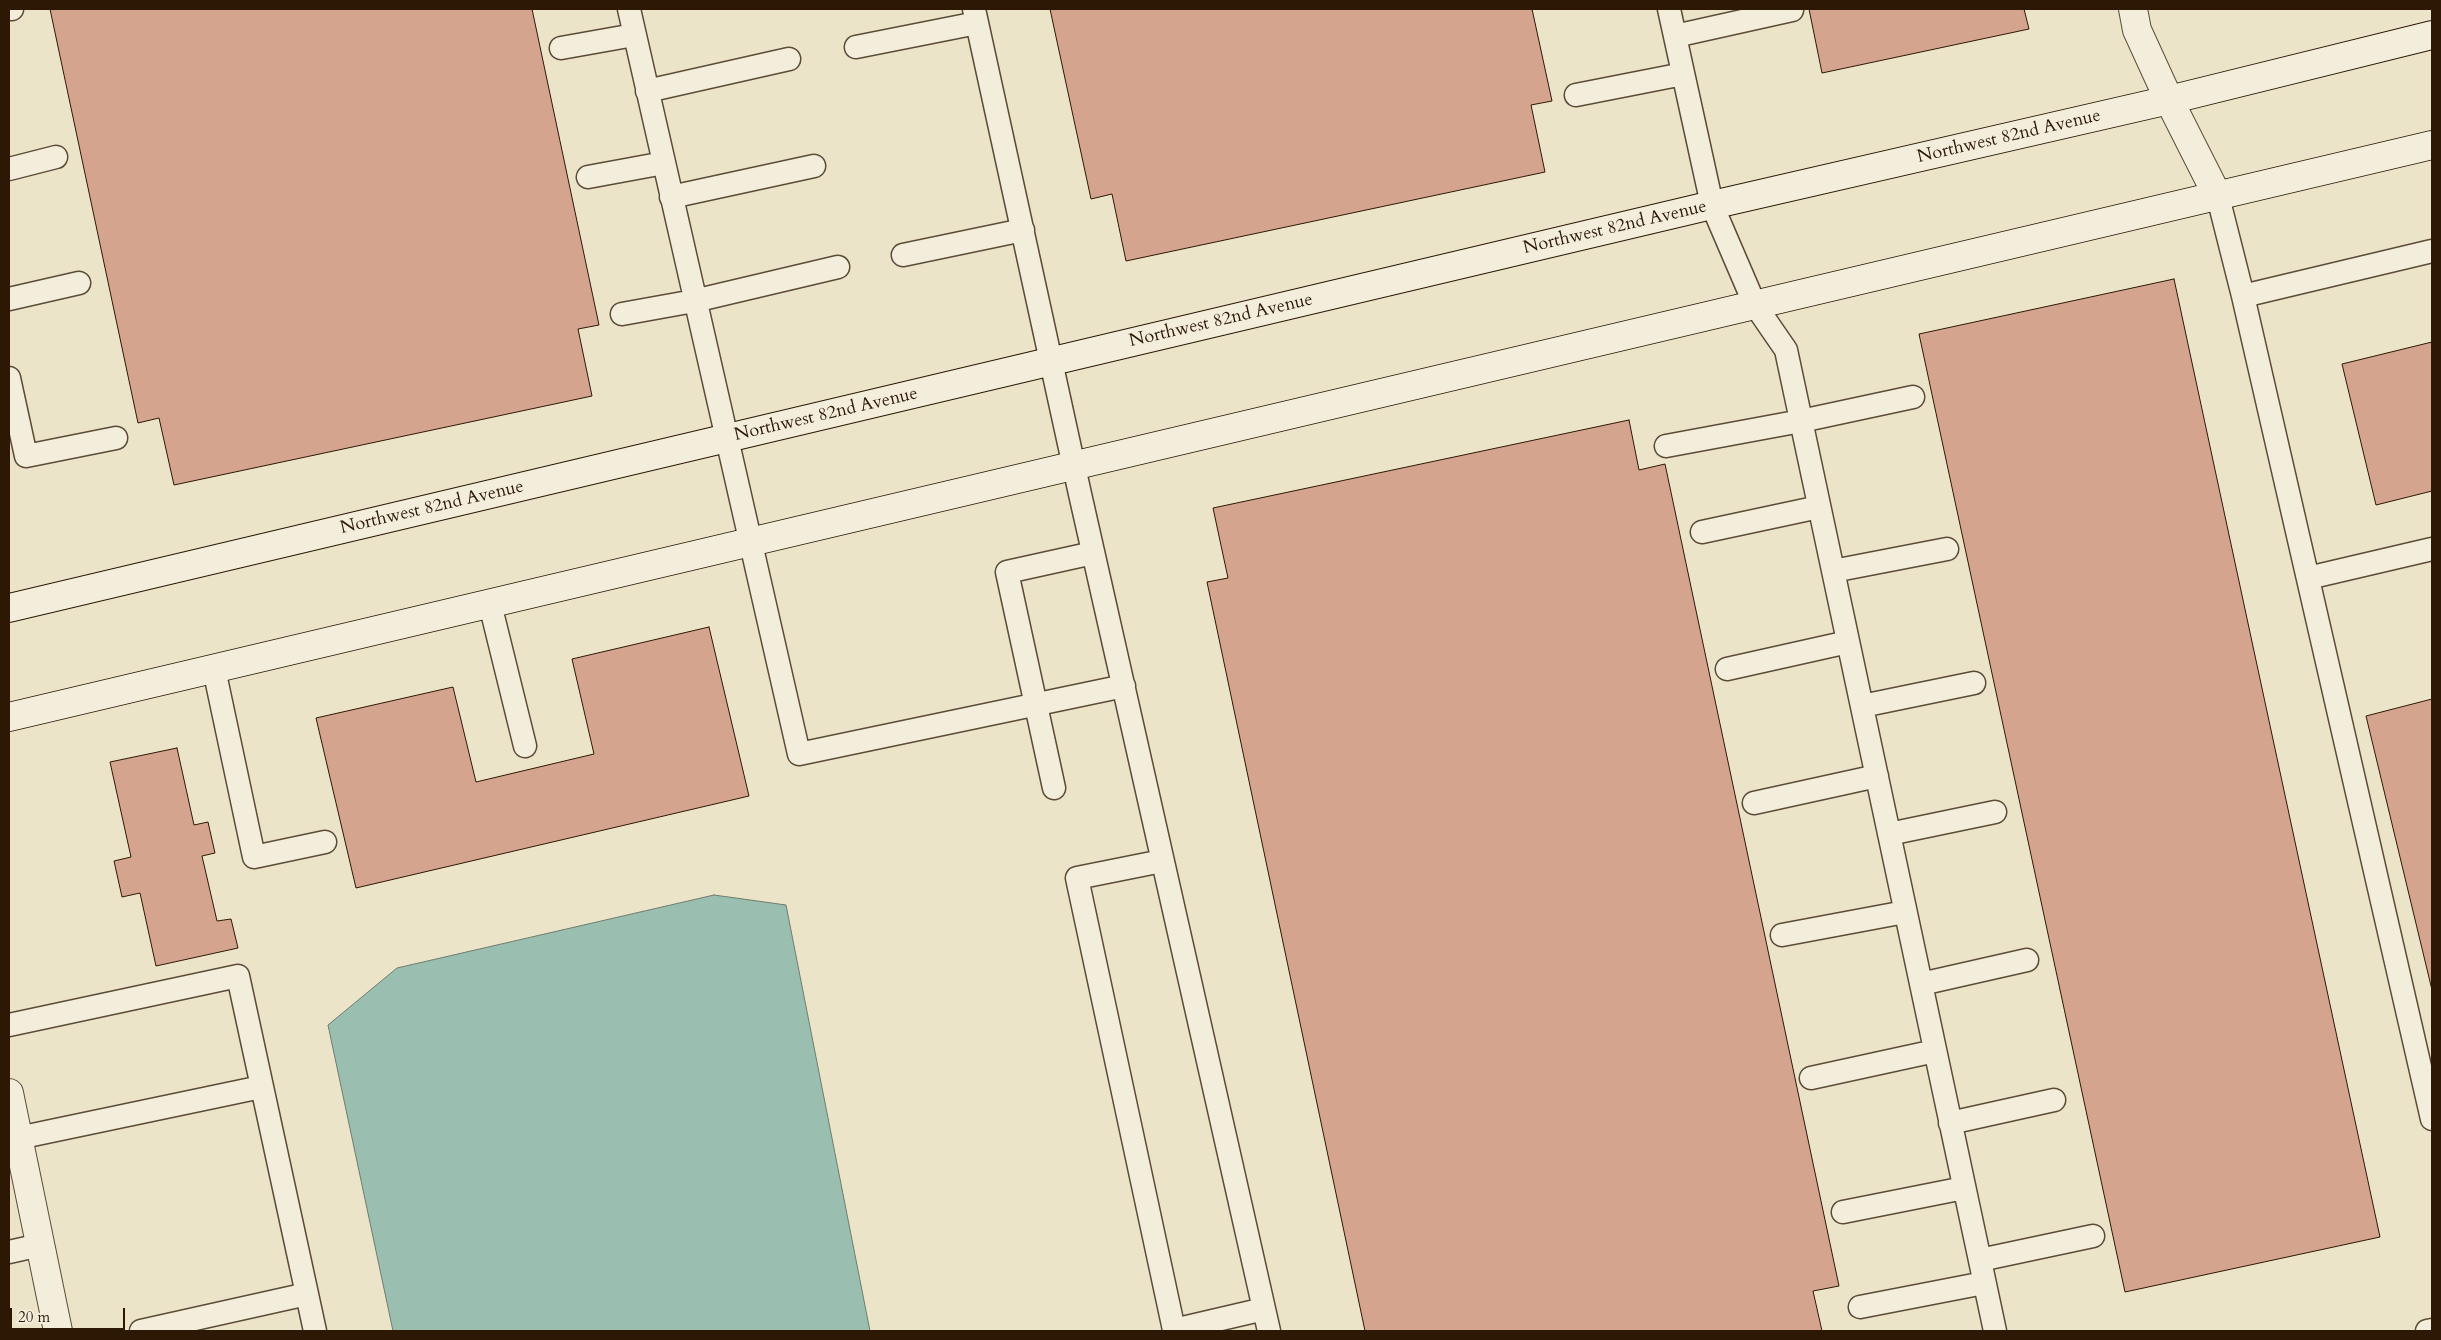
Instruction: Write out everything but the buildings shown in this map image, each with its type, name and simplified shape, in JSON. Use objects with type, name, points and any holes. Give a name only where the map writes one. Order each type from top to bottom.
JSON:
[{"type":"street","points":[[2133,9],[2138,30],[2169,100],[2218,197]]},
{"type":"street","name":"Northwest 82nd Avenue","points":[[9,608],[1712,205],[2169,100],[2432,35]]},
{"type":"street","points":[[9,717],[2432,145]]},
{"type":"street","points":[[9,1093],[58,1331]]},
{"type":"lane","points":[[629,9],[798,754],[1124,686]]},
{"type":"lane","points":[[1669,9],[1712,205],[1755,306],[1786,350],[1995,1331]]},
{"type":"lane","points":[[1675,36],[1792,10]]},
{"type":"lane","points":[[856,47],[976,16],[1093,553],[1268,1331]]},
{"type":"lane","points":[[561,48],[634,34]]},
{"type":"lane","points":[[647,91],[789,60]]},
{"type":"lane","points":[[1576,95],[1683,74]]},
{"type":"lane","points":[[9,169],[56,157]]},
{"type":"lane","points":[[588,177],[664,162]]},
{"type":"lane","points":[[671,197],[814,166]]},
{"type":"lane","points":[[2218,197],[2244,296],[2432,1119]]},
{"type":"lane","points":[[903,255],[1023,230]]},
{"type":"lane","points":[[2244,296],[2432,251]]},
{"type":"lane","points":[[622,314],[694,301],[838,267]]},
{"type":"lane","points":[[9,299],[79,283]]},
{"type":"lane","points":[[9,378],[26,456],[116,438]]},
{"type":"lane","points":[[1666,446],[1801,421],[1913,397]]},
{"type":"lane","points":[[1702,532],[1819,507]]},
{"type":"lane","points":[[1833,571],[1947,548]]},
{"type":"lane","points":[[1054,788],[1007,572],[1093,553]]},
{"type":"lane","points":[[2308,578],[2431,556]]},
{"type":"lane","points":[[490,604],[525,746]]},
{"type":"lane","points":[[1727,669],[1848,642]]},
{"type":"lane","points":[[214,669],[254,857],[325,842]]},
{"type":"lane","points":[[1862,706],[1974,683]]},
{"type":"lane","points":[[1754,802],[1877,776]]},
{"type":"lane","points":[[1889,834],[1996,812]]},
{"type":"lane","points":[[1162,861],[1077,878],[1174,1330],[1264,1309]]},
{"type":"lane","points":[[1782,935],[1906,912]]},
{"type":"lane","points":[[1921,984],[2027,960]]},
{"type":"lane","points":[[9,1024],[238,976],[315,1331]]},
{"type":"lane","points":[[1811,1078],[1935,1051]]},
{"type":"lane","points":[[18,1138],[261,1088]]},
{"type":"lane","points":[[1950,1123],[2054,1100]]},
{"type":"lane","points":[[1843,1212],[1964,1188]]},
{"type":"lane","points":[[1980,1260],[2093,1236]]},
{"type":"lane","points":[[9,1252],[40,1245]]},
{"type":"lane","points":[[1860,1307],[1984,1283]]},
{"type":"lane","points":[[141,1331],[307,1294]]},
{"type":"lane","points":[[2426,1331],[2432,1330]]},
{"type":"shaded area","points":[[714,895],[786,905],[870,1331],[393,1331],[328,1025],[397,968]]}]
